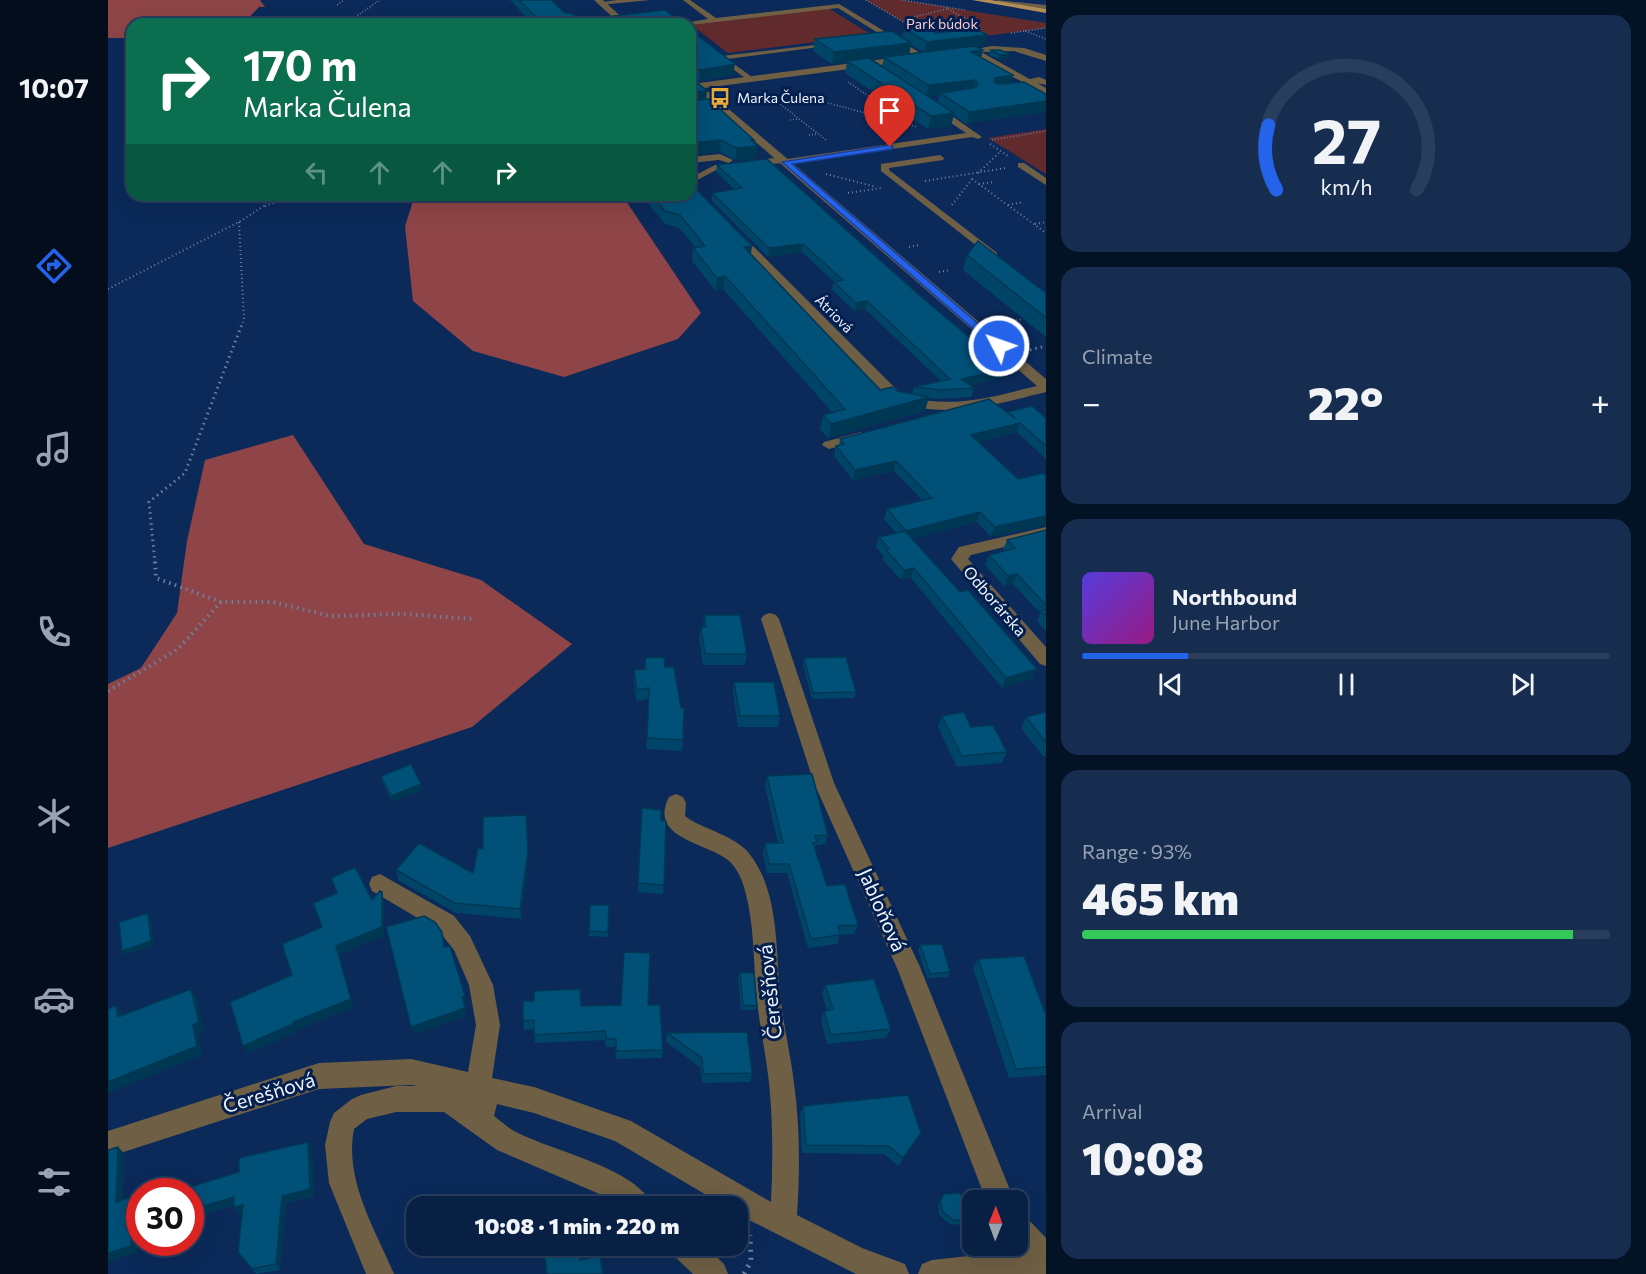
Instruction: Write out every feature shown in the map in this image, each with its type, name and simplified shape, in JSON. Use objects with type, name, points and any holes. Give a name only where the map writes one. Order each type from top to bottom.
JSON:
[{"type":"main road","points":[[976,0],[1046,11]]},
{"type":"street","points":[[599,1],[618,18]]},
{"type":"street","points":[[945,54],[1013,47],[1034,51],[1046,58]]},
{"type":"street","points":[[972,51],[1046,92]]},
{"type":"street","points":[[696,83],[749,80],[934,56]]},
{"type":"street","points":[[696,85],[1046,387]]},
{"type":"street","name":"Átriová","points":[[727,226],[898,400],[928,406],[966,406]]},
{"type":"street","points":[[920,419],[1046,387]]},
{"type":"street","points":[[829,445],[875,432]]},
{"type":"street","name":"Odborárska","points":[[1046,532],[965,551],[959,559],[1046,659]]},
{"type":"street","name":"Jabloňová","points":[[770,619],[824,783],[908,967],[996,1190]]},
{"type":"street","name":"Čerešňová","points":[[676,803],[674,819],[683,828],[740,857],[750,874],[764,921],[765,965],[771,1025],[783,1093],[787,1167],[783,1223]]},
{"type":"street","points":[[380,884],[446,923],[462,943],[481,985],[488,1025],[479,1088],[478,1122]]},
{"type":"street","name":"Čerešňová","points":[[108,1144],[319,1076],[411,1072],[534,1100],[622,1130],[749,1206],[856,1260],[894,1274]]},
{"type":"street","points":[[380,1274],[342,1183],[338,1145],[343,1122],[361,1108],[396,1099],[447,1099],[506,1141],[621,1189],[628,1196]]},
{"type":"street","points":[[1028,1239],[1046,1258]]},
{"type":"street","points":[[695,1256],[714,1274]]},
{"type":"street","points":[[932,1274],[1000,1256],[1046,1272]]},
{"type":"lane","points":[[599,1],[647,0]]},
{"type":"lane","points":[[686,0],[714,20]]},
{"type":"lane","points":[[999,0],[1046,11]]},
{"type":"lane","points":[[696,22],[839,6],[923,57]]},
{"type":"lane","points":[[696,38],[749,80]]},
{"type":"lane","points":[[881,39],[891,38]]},
{"type":"lane","points":[[722,58],[837,44]]},
{"type":"lane","points":[[868,64],[883,74]]},
{"type":"lane","points":[[1026,81],[1039,79],[1046,83]]},
{"type":"lane","points":[[1016,89],[1036,87]]},
{"type":"lane","points":[[940,99],[931,103],[980,137]]},
{"type":"lane","points":[[705,106],[719,105]]},
{"type":"lane","points":[[696,159],[720,157],[727,161],[782,159],[844,154],[980,137]]},
{"type":"lane","points":[[940,158],[884,166],[885,171],[1001,260]]},
{"type":"lane","points":[[696,180],[707,170],[715,168],[782,159]]},
{"type":"lane","points":[[1021,166],[1046,182]]},
{"type":"lane","points":[[447,1099],[479,1088]]},
{"type":"path","points":[[337,5],[344,0]]},
{"type":"path","points":[[354,18],[380,0]]},
{"type":"path","points":[[860,1],[866,0],[919,31],[913,32]]},
{"type":"path","points":[[896,21],[949,8],[979,26],[983,34],[987,36],[979,37]]},
{"type":"path","points":[[877,10],[883,10]]},
{"type":"path","points":[[902,20],[963,31]]},
{"type":"path","points":[[1005,34],[1046,28]]},
{"type":"path","points":[[973,33],[983,34]]},
{"type":"path","points":[[842,79],[910,125]]},
{"type":"path","points":[[749,80],[844,154]]},
{"type":"path","points":[[863,93],[872,91]]},
{"type":"path","points":[[799,95],[918,127]]},
{"type":"path","points":[[771,105],[780,104]]},
{"type":"path","points":[[883,106],[893,105]]},
{"type":"path","points":[[790,120],[799,118]]},
{"type":"path","points":[[904,121],[914,119]]},
{"type":"path","points":[[980,137],[1046,132]]},
{"type":"path","points":[[809,135],[818,134]]},
{"type":"path","points":[[980,137],[1021,166]]},
{"type":"path","points":[[949,208],[972,179],[1001,152]]},
{"type":"path","points":[[844,193],[1021,166]]},
{"type":"path","points":[[818,172],[880,188]]},
{"type":"path","points":[[972,179],[1046,233]]},
{"type":"path","points":[[979,184],[993,182]]},
{"type":"path","points":[[264,206],[266,201]]},
{"type":"path","points":[[108,289],[239,222],[264,206],[279,201]]},
{"type":"path","points":[[1008,205],[1023,202]]},
{"type":"path","points":[[239,222],[244,319],[184,473],[149,502],[156,578],[221,602],[273,602],[330,616],[402,614],[474,619]]},
{"type":"path","points":[[1034,224],[1046,222]]},
{"type":"path","points":[[908,248],[921,245]]},
{"type":"path","points":[[938,272],[950,270]]},
{"type":"path","points":[[999,324],[1023,319]]},
{"type":"path","points":[[1030,350],[1046,346]]},
{"type":"path","points":[[108,691],[178,649],[221,602]]},
{"type":"path","points":[[744,1274],[751,1261],[749,1206]]},
{"type":"green space","name":"Park búdok","points":[[866,0],[902,0],[1046,23],[1046,28],[938,42]]},
{"type":"green space","points":[[828,8],[872,35],[728,53],[696,29],[696,23]]},
{"type":"green space","points":[[1046,129],[1046,174],[988,138]]},
{"type":"shaded area","points":[[108,0],[260,0],[265,7],[259,7],[249,18],[126,18],[126,38],[108,38]]},
{"type":"shaded area","points":[[413,201],[626,201],[701,313],[678,339],[564,377],[473,351],[413,301],[405,226]]},
{"type":"shaded area","points":[[293,435],[364,544],[481,580],[572,644],[472,727],[108,848],[108,684],[141,668],[177,613],[187,541],[205,460]]},
{"type":"building","points":[[519,0],[551,0],[565,13],[571,13],[578,18],[537,18]]},
{"type":"building","points":[[665,10],[675,18],[598,18]]},
{"type":"building","points":[[924,26],[936,33],[975,28],[987,35],[927,42],[904,29]]},
{"type":"building","points":[[892,31],[911,43],[834,52],[815,39]]},
{"type":"building","points":[[696,35],[735,64],[700,70],[696,68]]},
{"type":"building","points":[[974,46],[983,50],[971,52],[1013,75],[995,78],[994,82],[999,84],[1024,82],[1046,94],[1046,101],[969,112],[940,93],[973,88],[978,85],[976,80],[928,85],[884,57]]},
{"type":"building","points":[[991,50],[1000,50],[1009,54],[1000,55]]},
{"type":"building","points":[[869,58],[954,113],[931,116],[847,61]]},
{"type":"building","points":[[696,81],[707,91],[696,92]]},
{"type":"building","points":[[709,99],[758,146],[736,148],[721,140],[696,142],[696,100]]},
{"type":"building","points":[[767,159],[918,294],[1007,369],[961,379],[974,388],[942,390],[914,387],[950,379],[867,301],[856,303],[834,282],[843,280],[803,244],[769,248],[712,193],[742,188],[717,165]]},
{"type":"building","points":[[696,190],[752,246],[744,247],[880,390],[892,387],[897,391],[929,397],[831,424],[823,415],[845,409],[725,276],[717,278],[693,248],[705,246],[680,215],[665,211],[657,201],[696,201]]},
{"type":"building","points":[[978,241],[1046,293],[1046,318],[967,255]]},
{"type":"building","points":[[989,399],[1016,419],[1008,412],[1032,406],[1046,418],[1046,446],[1020,423],[971,435],[1018,479],[1043,473],[1046,476],[1046,516],[995,527],[980,512],[906,531],[887,509],[932,498],[896,461],[855,470],[836,446],[844,444],[840,439]]},
{"type":"building","points":[[1046,530],[1046,605],[1017,574],[1008,576],[989,555],[1015,548],[1007,540]]},
{"type":"building","points":[[905,531],[960,592],[968,590],[1037,669],[1006,678],[914,568],[904,570],[886,550],[889,549],[879,537]]},
{"type":"building","points":[[704,615],[740,615],[747,654],[705,654],[701,627],[706,627]]},
{"type":"building","points":[[664,657],[665,667],[674,667],[681,708],[684,708],[683,740],[647,738],[649,688],[637,690],[634,670],[646,669],[645,658]]},
{"type":"building","points":[[846,657],[856,692],[813,693],[804,658]]},
{"type":"building","points":[[734,682],[774,682],[780,716],[740,716]]},
{"type":"building","points":[[964,712],[971,727],[993,725],[1007,752],[962,756],[942,716]]},
{"type":"building","points":[[1046,712],[1046,742],[1026,717]]},
{"type":"building","points":[[411,764],[421,784],[391,796],[381,776]]},
{"type":"building","points":[[812,774],[828,835],[815,836],[817,842],[813,843],[827,886],[845,884],[858,925],[838,926],[840,935],[811,939],[789,864],[769,864],[765,843],[783,843],[767,776]]},
{"type":"building","points":[[642,808],[661,810],[661,820],[666,821],[664,885],[638,883]]},
{"type":"building","points":[[526,815],[528,851],[520,909],[454,903],[396,870],[419,843],[473,873],[478,848],[483,849],[483,817]]},
{"type":"building","points":[[355,867],[372,900],[380,891],[382,892],[382,927],[336,946],[351,999],[293,1022],[293,1024],[243,1046],[230,1002],[292,975],[282,944],[322,927],[313,903],[337,893],[331,878]]},
{"type":"building","points":[[590,905],[609,905],[608,932],[589,931]]},
{"type":"building","points":[[148,913],[151,941],[122,951],[119,922]]},
{"type":"building","points":[[424,916],[435,922],[442,932],[444,947],[450,946],[465,996],[462,997],[465,1008],[411,1027],[386,927]]},
{"type":"building","points":[[942,944],[950,972],[930,974],[920,945]]},
{"type":"building","points":[[624,952],[650,953],[648,1005],[660,1005],[663,1050],[616,1051],[616,1039],[606,1039],[606,1031],[534,1035],[534,1020],[523,1021],[523,1001],[534,1001],[534,991],[580,989],[581,1006],[621,1005]]},
{"type":"building","points":[[1024,956],[1046,1015],[1046,1067],[1016,1069],[978,959]]},
{"type":"building","points":[[740,972],[754,973],[757,1006],[743,1005]]},
{"type":"building","points":[[874,979],[891,1029],[831,1035],[824,1011],[833,1009],[825,985]]},
{"type":"building","points":[[191,989],[199,1022],[193,1025],[197,1046],[108,1082],[108,1009],[116,1005],[118,1017]]},
{"type":"building","points":[[747,1032],[752,1073],[703,1074],[702,1058],[667,1033]]},
{"type":"building","points":[[908,1095],[921,1133],[903,1158],[889,1146],[806,1145],[803,1106]]},
{"type":"building","points":[[308,1142],[310,1189],[282,1196],[276,1264],[252,1269],[238,1252],[243,1205],[234,1207],[234,1197],[204,1206],[204,1183],[239,1172],[239,1158]]},
{"type":"building","points":[[118,1147],[116,1202],[126,1199],[126,1248],[108,1253],[108,1150]]},
{"type":"building","points":[[959,1193],[962,1195],[962,1221],[953,1220],[943,1212],[940,1202],[944,1194]]},
{"type":"building","points":[[545,1256],[579,1256],[580,1260],[600,1256],[603,1274],[547,1274]]},
{"type":"place","name":"Marka Čulena","points":[[720,98]]},
{"type":"route","points":[[890,147],[786,162],[999,346]]}]
